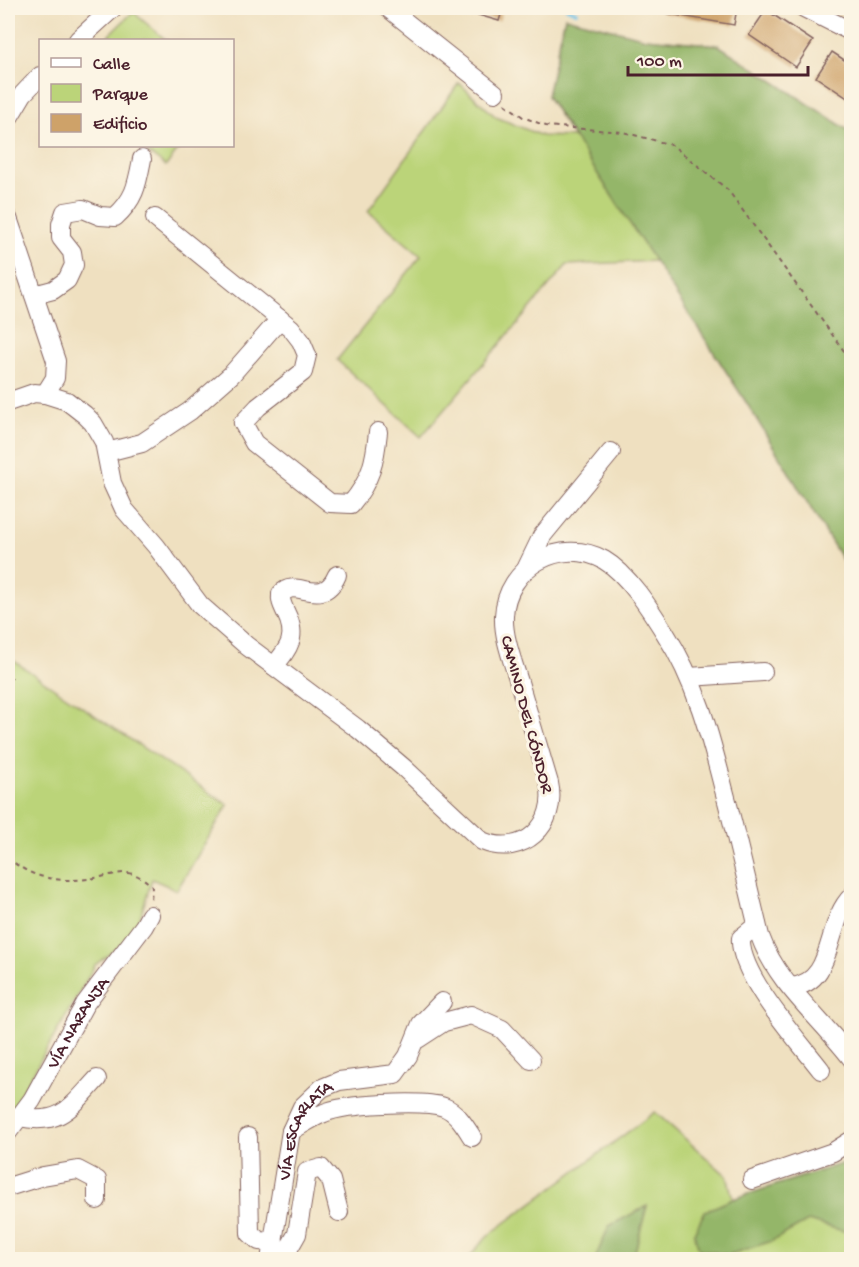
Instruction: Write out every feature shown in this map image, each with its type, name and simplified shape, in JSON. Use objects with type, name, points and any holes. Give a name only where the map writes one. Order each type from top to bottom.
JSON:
[{"type":"street","points":[[79,39],[113,8]]},
{"type":"street","points":[[388,8],[495,93]]},
{"type":"street","points":[[804,8],[852,32]]},
{"type":"street","points":[[8,119],[23,94],[39,77]]},
{"type":"street","points":[[34,295],[53,290],[67,280],[74,266],[72,252],[62,238],[61,224],[65,212],[83,209],[100,216],[115,216],[128,205],[137,186],[142,159]]},
{"type":"street","points":[[8,218],[56,361],[55,378],[45,394],[34,393],[8,402]]},
{"type":"street","points":[[155,218],[291,327],[301,340],[307,355],[303,372],[258,407],[243,423],[254,443],[330,503],[351,504],[363,490],[374,464],[378,432]]},
{"type":"street","points":[[107,452],[142,443],[190,411],[231,375],[280,319]]},
{"type":"street","name":"CAMINO DEL CÓNDOR","points":[[45,394],[67,401],[85,415],[99,432],[107,452],[112,483],[124,509],[156,546],[200,605],[274,666],[358,729],[404,768],[482,841],[497,846],[520,842],[535,833],[542,826],[551,801],[549,783],[504,625],[508,594],[526,569],[550,555],[572,552],[593,556],[612,566],[666,633],[701,705],[757,925],[769,957],[791,987],[852,1059]]},
{"type":"street","points":[[526,569],[542,536],[611,452]]},
{"type":"street","points":[[274,666],[289,648],[292,633],[290,621],[281,603],[281,594],[291,587],[310,592],[321,591],[331,585],[337,575]]},
{"type":"street","points":[[689,677],[763,672]]},
{"type":"street","points":[[791,987],[807,983],[821,970],[834,924],[844,904],[852,896]]},
{"type":"street","name":"VÍA NARANJA","points":[[8,1132],[42,1081],[85,1004],[150,915]]},
{"type":"street","points":[[757,925],[741,939],[740,949],[754,981],[821,1070]]},
{"type":"street","name":"VÍA ESCARLATA","points":[[273,1254],[291,1131],[302,1107],[315,1094],[339,1081],[394,1074],[408,1056],[421,1024],[442,1002]]},
{"type":"street","points":[[414,1042],[444,1022],[471,1016],[502,1029],[531,1060]]},
{"type":"street","points":[[19,1117],[37,1121],[65,1114],[97,1079]]},
{"type":"street","points":[[291,1131],[325,1112],[372,1105],[420,1103],[446,1107],[461,1120],[472,1137]]},
{"type":"street","points":[[248,1137],[250,1233],[273,1254],[289,1248],[297,1234],[307,1172],[321,1168],[331,1180],[339,1212]]},
{"type":"street","points":[[752,1180],[833,1152],[852,1140]]},
{"type":"street","points":[[8,1187],[43,1176],[78,1170],[97,1180],[97,1200]]},
{"type":"path","points":[[495,93],[513,111],[546,126],[624,132],[672,145],[728,190],[844,351],[852,357]]},
{"type":"path","points":[[8,679],[13,678]]},
{"type":"path","points":[[8,857],[40,877],[68,881],[98,878],[115,872],[133,874],[145,879],[152,886],[150,915]]},
{"type":"green space","points":[[133,12],[165,39],[105,39]]},
{"type":"green space","points":[[565,17],[645,38],[718,45],[851,132],[851,574],[748,405],[655,261],[567,265],[421,437],[337,360],[421,256],[368,211],[459,83],[496,117],[542,136],[573,137],[547,96]]},
{"type":"green space","points":[[565,17],[645,38],[718,45],[851,132],[851,574],[748,405],[547,96]]},
{"type":"green space","points":[[140,147],[180,147],[166,166]]},
{"type":"green space","points":[[8,657],[228,805],[177,890],[152,879],[137,927],[124,943],[95,965],[8,1117]]},
{"type":"green space","points":[[655,1112],[727,1176],[733,1199],[851,1161],[851,1259],[467,1260],[486,1237]]},
{"type":"green space","points":[[851,1161],[851,1233],[808,1221],[772,1241],[728,1255],[699,1249],[694,1233],[705,1211],[733,1199]]},
{"type":"green space","points":[[647,1206],[633,1259],[595,1259],[609,1226]]},
{"type":"building","points":[[461,8],[503,8],[499,21],[461,10]]},
{"type":"building","points":[[664,8],[737,8],[734,25],[663,13]]},
{"type":"building","points":[[766,10],[813,41],[796,67],[749,35]]},
{"type":"building","points":[[832,52],[852,65],[852,101],[816,77]]},
{"type":"waterway","points":[[567,8],[576,12]]}]
